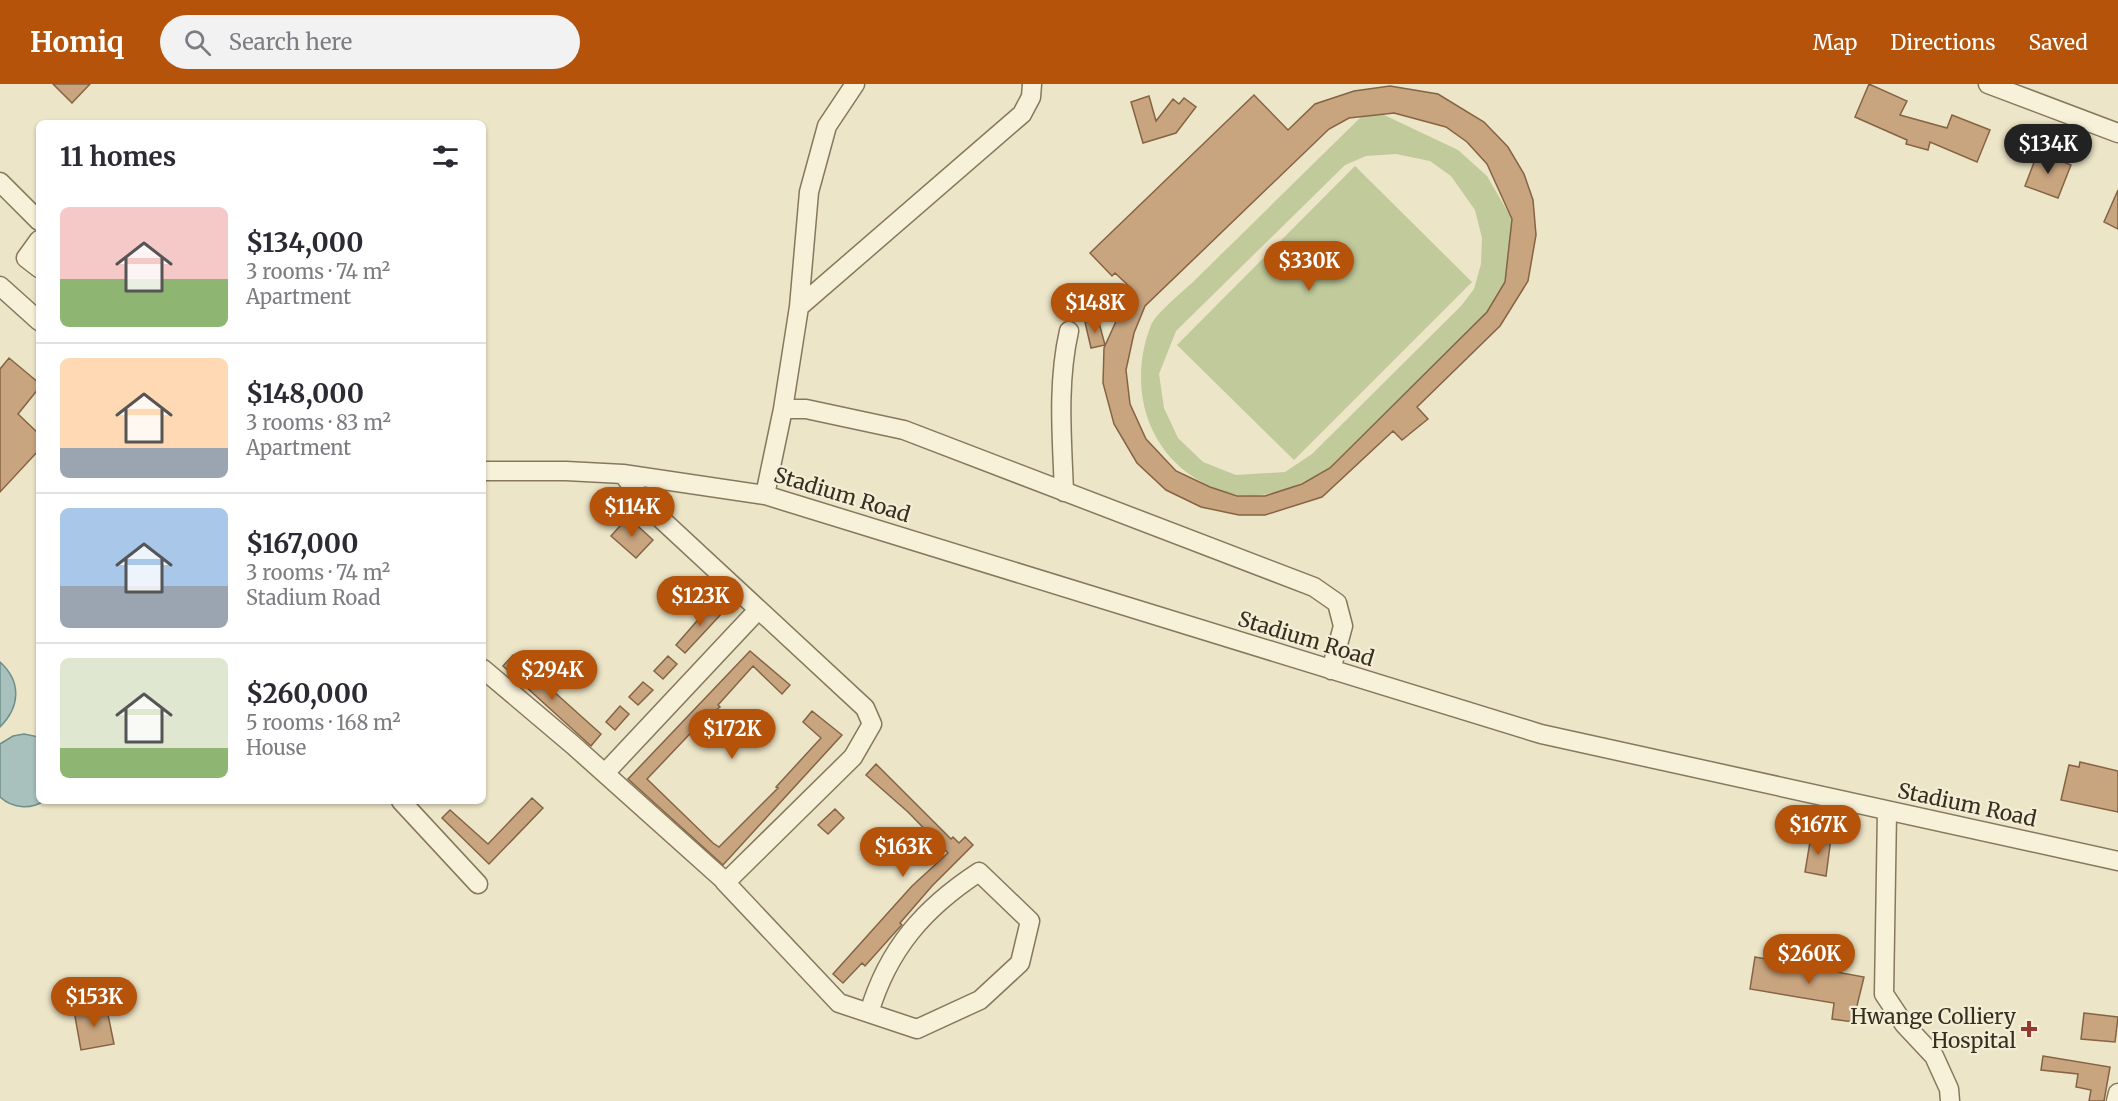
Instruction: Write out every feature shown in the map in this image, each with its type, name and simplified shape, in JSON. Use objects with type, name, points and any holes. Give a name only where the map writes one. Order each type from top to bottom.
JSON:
[{"type":"street","points":[[765,495],[783,409],[799,307],[809,192],[827,126],[855,84]]},
{"type":"street","points":[[799,307],[1022,114],[1031,97],[1032,84]]},
{"type":"street","points":[[1988,84],[2118,133]]},
{"type":"street","points":[[0,182],[36,218]]},
{"type":"street","points":[[36,244],[26,258],[36,266]]},
{"type":"street","points":[[0,286],[36,318]]},
{"type":"street","points":[[1064,492],[1061,412],[1064,356],[1069,331]]},
{"type":"street","points":[[783,409],[806,409],[904,430],[1314,587],[1337,603],[1343,626],[1331,670]]},
{"type":"street","name":"Stadium Road","points":[[486,471],[623,474],[765,495],[1541,734],[2118,861]]},
{"type":"street","points":[[623,474],[647,506],[865,708],[872,724],[853,757],[726,882],[724,881]]},
{"type":"street","points":[[604,773],[758,610]]},
{"type":"street","points":[[486,672],[604,773],[724,881],[839,1003],[869,1013],[917,1029],[980,1000],[1020,963],[1030,921],[979,872],[951,890],[922,915],[877,985],[869,1013]]},
{"type":"street","points":[[404,804],[478,884]]},
{"type":"street","points":[[1887,811],[1884,994],[1904,1024],[1935,1056],[1949,1089],[1950,1101]]},
{"type":"street","points":[[2116,1101],[2118,1093]]},
{"type":"green space","points":[[1382,114],[1458,150],[1487,176],[1512,219],[1505,282],[1487,312],[1330,468],[1296,485],[1263,495],[1247,496],[1213,488],[1177,464],[1163,448],[1152,430],[1145,410],[1141,368],[1144,346],[1151,325],[1164,308],[1361,117]],"holes":[[[1396,154],[1430,161],[1451,176],[1475,210],[1482,238],[1481,264],[1474,289],[1461,306],[1312,454],[1285,472],[1236,475],[1203,462],[1178,438],[1164,408],[1159,374],[1176,331],[1345,165],[1366,156]]]},
{"type":"green space","points":[[1355,166],[1472,282],[1294,460],[1177,345]]},
{"type":"water","points":[[0,662],[12,678],[16,694],[12,711],[0,727]]},
{"type":"water","points":[[24,734],[36,736],[36,804],[39,804],[33,806],[10,804],[0,797],[0,744],[13,736]]},
{"type":"building","points":[[53,84],[90,84],[72,103]]},
{"type":"building","points":[[1869,84],[1907,101],[1900,115],[1947,128],[1952,115],[1990,130],[1977,162],[1930,142],[1928,150],[1906,144],[1907,140],[1855,117]]},
{"type":"building","points":[[1390,86],[1438,94],[1484,122],[1508,147],[1524,174],[1533,200],[1536,235],[1528,281],[1500,326],[1417,407],[1428,419],[1402,440],[1393,431],[1322,497],[1265,515],[1239,515],[1201,507],[1166,490],[1137,463],[1114,424],[1103,383],[1104,348],[1131,288],[1115,273],[1112,276],[1090,253],[1254,95],[1288,130],[1315,104],[1354,91]],"holes":[[[1394,113],[1446,127],[1467,142],[1487,164],[1512,219],[1505,282],[1487,312],[1330,468],[1302,484],[1265,496],[1237,496],[1210,487],[1176,471],[1146,439],[1130,404],[1126,370],[1134,333],[1145,306],[1329,129],[1349,118]]]},
{"type":"building","points":[[1149,96],[1156,121],[1173,99],[1179,104],[1184,98],[1196,107],[1176,133],[1143,143],[1131,102]]},
{"type":"building","points":[[2038,152],[2071,165],[2058,198],[2025,186]]},
{"type":"building","points":[[2118,190],[2118,229],[2104,222]]},
{"type":"building","points":[[1098,319],[1105,345],[1091,348],[1085,322]]},
{"type":"building","points":[[9,358],[36,380],[36,392],[18,414],[36,431],[36,453],[0,492],[0,369]]},
{"type":"building","points":[[628,517],[653,540],[636,558],[611,536]]},
{"type":"building","points":[[715,603],[724,611],[685,653],[676,645]]},
{"type":"building","points":[[750,651],[790,685],[782,694],[753,666],[718,705],[720,707],[704,719],[647,779],[713,843],[719,847],[778,788],[776,787],[821,738],[803,722],[812,711],[842,735],[723,865],[628,779]]},
{"type":"building","points":[[513,655],[601,734],[591,746],[503,666]]},
{"type":"building","points":[[668,656],[677,664],[663,679],[654,671]]},
{"type":"building","points":[[643,682],[653,690],[638,705],[629,697]]},
{"type":"building","points":[[620,706],[629,714],[615,730],[606,722]]},
{"type":"building","points":[[2080,762],[2118,771],[2118,812],[2061,800],[2069,765],[2079,767]]},
{"type":"building","points":[[876,764],[951,839],[953,837],[959,843],[965,837],[973,845],[932,886],[900,923],[902,925],[865,966],[862,963],[843,983],[833,974],[912,886],[948,853],[908,812],[866,775]]},
{"type":"building","points":[[532,798],[543,808],[489,864],[442,818],[450,810],[488,844]]},
{"type":"building","points":[[835,809],[844,818],[828,834],[818,825]]},
{"type":"building","points":[[1811,836],[1831,838],[1826,876],[1805,872]]},
{"type":"building","points":[[1755,957],[1864,977],[1853,1022],[1832,1019],[1834,1003],[1750,989]]},
{"type":"building","points":[[106,1005],[114,1044],[81,1050],[74,1011]]},
{"type":"building","points":[[2084,1013],[2118,1017],[2115,1042],[2081,1039]]},
{"type":"building","points":[[2043,1056],[2110,1067],[2104,1101],[2089,1101],[2091,1090],[2076,1087],[2078,1074],[2041,1070]]},
{"type":"place","name":"Hwange Colliery Hospital","points":[[2029,1029]]}]
